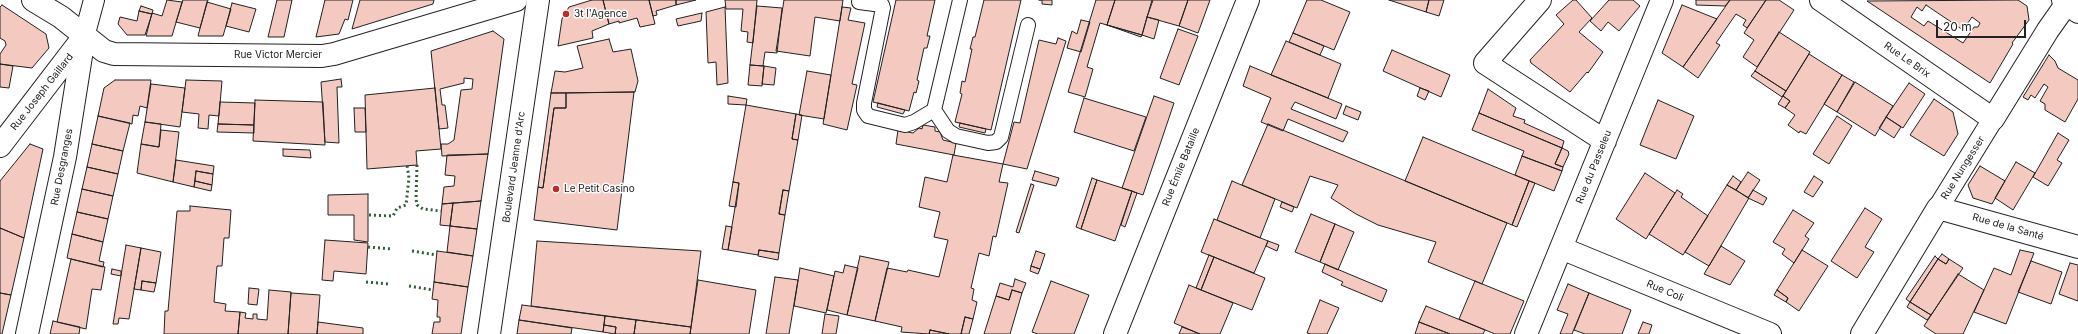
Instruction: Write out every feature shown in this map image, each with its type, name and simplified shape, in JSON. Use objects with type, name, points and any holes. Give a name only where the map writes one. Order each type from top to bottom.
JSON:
[{"type":"street","name":"Rue Victor Mercier","points":[[33,0],[61,17],[84,37],[104,51],[114,54],[322,56],[334,54],[516,0]]},
{"type":"street","name":"Rue Desgranges","points":[[27,334],[65,157],[84,37],[94,0]]},
{"type":"street","name":"Boulevard Jeanne d'Arc","points":[[489,334],[538,0]]},
{"type":"street","name":"Rue Émile Bataille","points":[[1115,334],[1248,0]]},
{"type":"street","points":[[1540,0],[1485,63],[1605,141]]},
{"type":"street","name":"Rue du Passeleu","points":[[1526,334],[1662,0]]},
{"type":"street","name":"Rue Le Brix","points":[[1821,0],[1993,119]]},
{"type":"street","name":"Rue Nungesser","points":[[1862,334],[2048,30],[2069,5]]},
{"type":"street","name":"Rue Joseph Gaillard","points":[[0,146],[84,37]]},
{"type":"street","name":"Rue de la Santé","points":[[1938,208],[2078,247]]},
{"type":"street","name":"Rue Coli","points":[[1561,248],[1770,334]]},
{"type":"lane","points":[[859,2],[882,5],[883,8],[864,103],[864,110],[868,116],[905,125],[914,122],[934,110],[960,0]]},
{"type":"lane","points":[[934,110],[948,131],[956,136],[988,143],[996,142],[1001,137],[1028,25]]},
{"type":"building","points":[[167,0],[182,2],[172,36],[146,36],[152,13],[162,16]]},
{"type":"building","points":[[183,0],[208,0],[200,28],[176,22]]},
{"type":"building","points":[[277,0],[292,0],[284,37],[268,37]]},
{"type":"building","points":[[325,0],[353,0],[348,20],[345,19],[339,34],[316,37]]},
{"type":"building","points":[[360,0],[434,0],[433,4],[352,29]]},
{"type":"building","points":[[592,0],[603,0],[609,24],[592,31],[593,38],[558,46],[562,19],[569,7]]},
{"type":"building","points":[[603,0],[649,0],[655,24],[640,27],[637,18],[609,24]]},
{"type":"building","points":[[649,0],[676,0],[676,5],[656,11],[657,15],[653,16]]},
{"type":"building","points":[[676,0],[696,0],[676,5]]},
{"type":"building","points":[[725,0],[757,0],[753,43],[747,42],[748,32],[741,31],[743,9],[726,9]]},
{"type":"building","points":[[784,0],[843,0],[840,21],[815,17],[810,56],[776,51]]},
{"type":"building","points":[[896,0],[935,0],[927,36],[930,36],[927,48],[924,48],[917,80],[919,81],[916,93],[914,92],[909,111],[873,102]]},
{"type":"building","points":[[984,0],[1021,0],[991,130],[955,122],[962,94],[960,93],[962,81],[965,82],[972,49],[970,49],[973,37],[975,37]]},
{"type":"building","points":[[1042,0],[1052,0],[1052,5],[1042,4]]},
{"type":"building","points":[[1096,0],[1115,0],[1107,25],[1100,23],[1087,67],[1093,69],[1085,97],[1068,92]]},
{"type":"building","points":[[1115,0],[1152,0],[1142,35],[1107,25]]},
{"type":"building","points":[[1153,0],[1188,0],[1179,26],[1147,17]]},
{"type":"building","points":[[1188,0],[1210,0],[1198,33],[1179,26]]},
{"type":"building","points":[[1307,0],[1321,0],[1350,12],[1334,50],[1293,33]]},
{"type":"building","points":[[1389,0],[1429,0],[1426,12]]},
{"type":"building","points":[[1429,0],[1444,0],[1439,16],[1426,12]]},
{"type":"building","points":[[1573,0],[1576,0],[1592,18],[1579,32],[1603,52],[1588,73],[1587,72],[1570,92],[1531,63],[1530,60],[1564,24],[1556,15]]},
{"type":"building","points":[[1609,0],[1633,0],[1640,6],[1619,31],[1608,22],[1601,31],[1590,21]]},
{"type":"building","points":[[1696,0],[1730,0],[1725,6],[1696,5]]},
{"type":"building","points":[[1730,0],[1766,0],[1747,28],[1743,25],[1746,20],[1736,14],[1716,43],[1720,45],[1698,78],[1683,67]]},
{"type":"building","points":[[1766,0],[1779,0],[1794,10],[1757,67],[1743,57],[1754,40],[1744,33]]},
{"type":"building","points":[[2018,0],[2027,6],[2029,20],[2012,43],[2013,44],[1990,83],[1867,1]],"holes":[[[1926,5],[1963,30],[1972,17],[1980,23],[1978,27],[1974,27],[1963,43],[1928,21],[1924,26],[1911,17],[1917,7],[1922,11]]]},
{"type":"building","points":[[207,2],[231,9],[223,36],[198,36]]},
{"type":"building","points":[[232,3],[256,9],[249,32],[226,26]]},
{"type":"building","points":[[2,5],[46,34],[49,48],[32,68],[0,64],[0,54],[6,45],[5,41],[0,38],[0,7]]},
{"type":"building","points":[[1682,5],[1717,19],[1683,67],[1662,53]]},
{"type":"building","points":[[141,6],[153,10],[152,14],[139,11]]},
{"type":"building","points":[[757,6],[782,8],[777,53],[765,52],[763,66],[750,65]]},
{"type":"building","points":[[725,7],[728,83],[717,85],[716,62],[708,63],[706,12]]},
{"type":"building","points":[[842,7],[851,8],[848,20],[865,23],[852,84],[857,85],[847,130],[823,124]]},
{"type":"building","points":[[139,11],[152,14],[145,35],[127,35],[118,24],[120,17],[137,21]]},
{"type":"building","points":[[702,13],[701,21],[678,26],[676,19]]},
{"type":"building","points":[[1147,17],[1159,20],[1154,39],[1142,35]]},
{"type":"building","points":[[1081,20],[1090,22],[1081,52],[1067,48],[1072,31],[1077,34]]},
{"type":"building","points":[[1107,25],[1142,35],[1141,37]]},
{"type":"building","points":[[1178,29],[1198,36],[1179,85],[1160,78]]},
{"type":"building","points":[[493,31],[504,39],[488,154],[442,156],[441,144],[448,144],[454,140],[461,90],[472,89],[473,79],[464,78],[464,83],[440,89],[442,105],[445,105],[448,128],[439,129],[431,51]]},
{"type":"building","points":[[1779,32],[1810,52],[1786,91],[1755,71]]},
{"type":"building","points":[[1293,33],[1324,46],[1320,55],[1289,42]]},
{"type":"building","points":[[1058,38],[1066,41],[1027,169],[1003,164],[1014,122],[1020,123],[1039,40],[1056,44]]},
{"type":"building","points":[[609,39],[613,52],[631,49],[638,81],[635,92],[551,93],[555,71],[565,72],[583,68],[577,46]]},
{"type":"building","points":[[1286,41],[1341,64],[1328,98],[1271,75]]},
{"type":"building","points":[[1392,50],[1450,75],[1441,97],[1383,71]]},
{"type":"building","points":[[1809,54],[1842,75],[1806,134],[1800,131],[1799,133],[1788,125],[1795,115],[1785,108],[1790,101],[1783,96]]},
{"type":"building","points":[[2049,55],[2055,61],[2058,68],[2078,80],[2078,99],[2065,122],[2045,110],[2045,104],[2040,101],[2048,87],[2044,84],[2035,98],[2031,95],[2028,100],[2023,97]]},
{"type":"building","points":[[0,64],[13,66],[9,88],[0,87]]},
{"type":"building","points":[[750,65],[764,66],[762,86],[748,85]]},
{"type":"building","points":[[764,66],[776,68],[774,85],[762,84]]},
{"type":"building","points":[[1250,66],[1342,104],[1336,119],[1295,102],[1291,109],[1348,132],[1343,142],[1288,119],[1283,131],[1261,122],[1271,98],[1243,86]]},
{"type":"building","points":[[807,71],[831,75],[824,119],[799,115]]},
{"type":"building","points":[[1755,71],[1786,91],[1782,97],[1751,76]]},
{"type":"building","points":[[1842,75],[1854,82],[1837,112],[1824,104]]},
{"type":"building","points":[[341,79],[342,87],[337,87],[339,143],[325,142],[321,82]]},
{"type":"building","points":[[115,80],[151,80],[147,108],[140,106],[138,116],[133,115],[132,124],[98,116],[104,88]]},
{"type":"building","points":[[186,80],[222,81],[219,116],[209,115],[208,129],[198,128],[199,114],[182,112]]},
{"type":"building","points":[[1855,82],[1893,106],[1875,136],[1837,112]]},
{"type":"building","points":[[1909,83],[1925,94],[1903,128],[1886,117]]},
{"type":"building","points":[[151,84],[185,88],[180,127],[145,122]]},
{"type":"building","points":[[435,88],[441,149],[416,151],[417,165],[367,169],[365,95]]},
{"type":"building","points":[[1420,88],[1429,91],[1425,100],[1417,96]]},
{"type":"building","points":[[1488,89],[1516,108],[1513,116],[1525,120],[1524,123],[1564,141],[1562,148],[1479,113]]},
{"type":"building","points":[[634,92],[617,230],[534,220],[538,187],[543,188],[554,108],[566,108],[566,93]]},
{"type":"building","points":[[551,93],[566,93],[566,108],[554,108],[543,188],[538,187]]},
{"type":"building","points":[[728,96],[747,99],[746,105],[728,104]]},
{"type":"building","points":[[1154,96],[1174,103],[1143,195],[1122,188]]},
{"type":"building","points":[[1783,96],[1790,101],[1785,108],[1778,104]]},
{"type":"building","points":[[1084,98],[1146,117],[1134,151],[1074,132]]},
{"type":"building","points":[[1934,99],[1953,112],[1958,134],[1944,156],[1910,135]]},
{"type":"building","points":[[255,100],[323,102],[325,145],[253,141]]},
{"type":"building","points":[[1658,100],[1694,116],[1676,159],[1640,145]]},
{"type":"building","points":[[220,102],[255,103],[254,125],[218,124]]},
{"type":"building","points":[[878,103],[905,110],[903,114],[877,107]]},
{"type":"building","points":[[746,105],[796,114],[792,139],[798,140],[789,191],[783,190],[779,214],[785,215],[779,253],[759,250],[758,255],[728,250],[739,183],[733,182]]},
{"type":"building","points":[[1346,106],[1361,112],[1358,120],[1343,114]]},
{"type":"building","points":[[354,108],[365,108],[366,132],[355,132]]},
{"type":"building","points":[[1479,113],[1562,148],[1555,164],[1563,167],[1562,171],[1522,156],[1524,151],[1472,130]]},
{"type":"building","points":[[796,114],[802,115],[798,140],[792,139]]},
{"type":"building","points":[[98,116],[130,123],[123,151],[92,144]]},
{"type":"building","points":[[1837,116],[1852,126],[1829,164],[1813,154]]},
{"type":"building","points":[[1886,117],[1901,127],[1894,138],[1879,128]]},
{"type":"building","points":[[145,122],[161,124],[159,147],[141,144]]},
{"type":"building","points":[[960,123],[986,129],[985,133],[959,127]]},
{"type":"building","points":[[218,124],[254,125],[254,133],[217,132]]},
{"type":"building","points":[[1268,124],[1507,223],[1482,284],[1428,262],[1436,242],[1378,225],[1356,214],[1331,198],[1338,185],[1310,176],[1297,208],[1242,185]]},
{"type":"building","points":[[923,125],[935,127],[935,131],[940,132],[943,140],[956,143],[954,155],[896,144],[898,130],[913,133],[919,128],[922,129]]},
{"type":"building","points":[[161,130],[179,132],[173,182],[137,173],[141,144],[159,147]]},
{"type":"building","points":[[2058,133],[2069,140],[2057,160],[2062,163],[2048,186],[2033,177]]},
{"type":"building","points":[[1423,137],[1529,181],[1512,225],[1405,181]]},
{"type":"building","points":[[30,144],[43,149],[24,238],[0,228],[0,181]]},
{"type":"building","points":[[92,144],[123,151],[118,174],[87,167]]},
{"type":"building","points":[[1562,148],[1568,151],[1569,154],[1563,167],[1555,164]]},
{"type":"building","points":[[283,149],[310,150],[311,158],[283,156]]},
{"type":"building","points":[[488,154],[481,201],[442,204],[444,187],[454,186],[455,176],[445,175],[447,155]]},
{"type":"building","points":[[953,155],[1003,164],[999,182],[1008,183],[996,237],[993,236],[989,256],[979,253],[971,288],[974,289],[972,300],[977,302],[973,319],[965,317],[961,334],[949,334],[930,330],[929,334],[901,332],[902,327],[875,321],[887,268],[907,272],[908,270],[939,277],[948,240],[934,237],[940,212],[919,207],[925,177],[947,182]]},
{"type":"building","points":[[1522,156],[1562,171],[1554,191],[1515,175]]},
{"type":"building","points":[[176,160],[214,166],[213,174],[196,171],[194,187],[173,182]]},
{"type":"building","points":[[2016,162],[2035,173],[2013,210],[1995,198]]},
{"type":"building","points":[[1980,166],[2005,181],[1992,204],[1973,198],[1968,185]]},
{"type":"building","points":[[87,167],[118,174],[113,196],[82,189]]},
{"type":"building","points":[[196,171],[213,174],[212,185],[195,181]]},
{"type":"building","points":[[1035,171],[1059,178],[1056,186],[1032,180]]},
{"type":"building","points":[[1748,172],[1760,180],[1748,198],[1736,190]]},
{"type":"building","points":[[1645,173],[1675,193],[1646,239],[1616,219]]},
{"type":"building","points":[[1733,176],[1741,182],[1736,190],[1727,185]]},
{"type":"building","points":[[1814,176],[1823,182],[1813,197],[1804,192]]},
{"type":"building","points":[[1092,178],[1097,180],[1081,229],[1076,227]]},
{"type":"building","points":[[1097,180],[1132,191],[1115,241],[1081,229]]},
{"type":"building","points":[[195,181],[212,185],[211,191],[194,187]]},
{"type":"building","points":[[1232,181],[1275,199],[1260,238],[1217,220]]},
{"type":"building","points":[[1529,181],[1535,183],[1517,227],[1512,225]]},
{"type":"building","points":[[733,182],[739,183],[736,207],[729,206]]},
{"type":"building","points":[[1031,184],[1034,185],[1019,233],[1016,232]]},
{"type":"building","points":[[1727,185],[1749,198],[1709,266],[1685,252]]},
{"type":"building","points":[[82,189],[113,196],[108,219],[77,212]]},
{"type":"building","points":[[783,190],[789,191],[785,215],[779,214]]},
{"type":"building","points":[[1677,190],[1683,194],[1681,197],[1708,216],[1683,255],[1649,234]]},
{"type":"building","points":[[1753,190],[1767,198],[1763,205],[1748,198]]},
{"type":"building","points":[[1132,191],[1137,193],[1125,227],[1121,225]]},
{"type":"building","points":[[368,194],[368,242],[354,240],[354,215],[328,215],[328,195]]},
{"type":"building","points":[[481,201],[477,229],[450,226],[453,203]]},
{"type":"building","points":[[1282,202],[1294,207],[1292,212],[1280,207]]},
{"type":"building","points":[[453,203],[450,226],[440,225],[442,204]]},
{"type":"building","points":[[190,206],[231,210],[229,238],[224,238],[222,266],[217,266],[214,302],[226,304],[225,311],[240,312],[238,334],[164,334],[165,311],[168,311],[177,211],[190,211]]},
{"type":"building","points":[[1865,208],[1882,219],[1865,247],[1874,252],[1857,278],[1831,261]]},
{"type":"building","points":[[1793,210],[1814,223],[1805,236],[1809,239],[1794,263],[1782,254],[1785,249],[1773,242]]},
{"type":"building","points":[[77,212],[108,219],[103,242],[72,234]]},
{"type":"building","points":[[1311,214],[1335,224],[1320,262],[1295,252]]},
{"type":"building","points":[[1214,219],[1268,241],[1254,273],[1201,252]]},
{"type":"building","points":[[1335,224],[1354,232],[1338,270],[1320,262]]},
{"type":"building","points":[[450,226],[477,229],[473,256],[447,252]]},
{"type":"building","points":[[726,226],[732,227],[728,250],[722,249]]},
{"type":"building","points":[[0,228],[24,238],[11,295],[0,293]]},
{"type":"building","points":[[72,234],[103,242],[99,261],[104,262],[103,267],[67,258]]},
{"type":"building","points":[[325,240],[368,243],[366,274],[334,271],[333,281],[322,280]]},
{"type":"building","points":[[537,241],[701,251],[691,327],[531,306]]},
{"type":"building","points":[[1268,241],[1279,245],[1277,251],[1266,246]]},
{"type":"building","points":[[126,245],[141,248],[129,319],[119,318],[118,324],[113,324]]},
{"type":"building","points":[[1721,246],[1745,261],[1730,285],[1704,274]]},
{"type":"building","points":[[141,248],[161,252],[156,283],[142,281],[141,290],[134,289]]},
{"type":"building","points":[[759,250],[779,253],[778,260],[758,256]]},
{"type":"building","points":[[1802,250],[1828,266],[1799,311],[1786,302],[1788,298],[1777,290]]},
{"type":"building","points":[[2020,250],[2034,253],[2006,324],[1974,312],[1994,268],[2011,275]]},
{"type":"building","points":[[437,251],[473,256],[468,287],[434,282]]},
{"type":"building","points":[[1036,251],[1045,254],[1040,269],[1031,266]]},
{"type":"building","points":[[1942,254],[1949,259],[1946,264],[1938,259]]},
{"type":"building","points":[[1209,255],[1214,257],[1201,290],[1196,288]]},
{"type":"building","points":[[860,256],[889,262],[875,321],[847,315]]},
{"type":"building","points":[[1935,256],[1938,259],[1910,302],[1906,299]]},
{"type":"building","points":[[1214,257],[1265,278],[1252,310],[1201,290]]},
{"type":"building","points":[[71,259],[105,267],[101,290],[92,289],[86,329],[57,322]]},
{"type":"building","points":[[1938,259],[1946,264],[1949,259],[1963,268],[1931,315],[1910,302]]},
{"type":"building","points":[[2031,261],[2062,272],[2051,304],[2018,292]]},
{"type":"building","points":[[2070,263],[2078,265],[2078,301],[2059,294]]},
{"type":"building","points":[[1325,264],[1387,290],[1382,302],[1341,285],[1343,282],[1322,272]]},
{"type":"building","points":[[845,265],[858,268],[847,315],[827,310],[835,271],[843,273]]},
{"type":"building","points":[[1031,266],[1040,269],[1038,274],[1030,271]]},
{"type":"building","points":[[800,268],[834,276],[826,313],[794,306]]},
{"type":"building","points":[[112,269],[121,271],[121,276],[111,274]]},
{"type":"building","points":[[1958,274],[1984,290],[1963,334],[1936,334],[1924,326]]},
{"type":"building","points":[[775,277],[798,280],[789,334],[766,334]]},
{"type":"building","points":[[1015,279],[1026,283],[1022,293],[1012,290],[1009,300],[996,296],[1000,283],[1013,287]]},
{"type":"building","points":[[698,280],[756,290],[749,334],[690,334]]},
{"type":"building","points":[[142,281],[156,283],[154,292],[141,290]]},
{"type":"building","points":[[1051,281],[1089,295],[1074,334],[1038,334],[1032,332]]},
{"type":"building","points":[[1475,281],[1524,301],[1510,334],[1495,334],[1459,319]]},
{"type":"building","points":[[434,282],[468,287],[461,334],[432,334],[434,322],[440,322],[440,317],[437,317],[438,300],[432,299]]},
{"type":"building","points":[[1568,284],[1589,293],[1572,334],[1560,334],[1568,314],[1557,310]]},
{"type":"building","points":[[1189,285],[1233,303],[1220,334],[1200,334],[1174,323]]},
{"type":"building","points":[[249,288],[259,289],[257,305],[248,304]]},
{"type":"building","points":[[269,290],[291,292],[288,334],[238,334],[240,312],[246,313],[245,318],[253,319],[253,314],[257,314],[257,319],[267,320]]},
{"type":"building","points":[[1012,290],[1022,293],[1010,334],[984,334],[996,296],[1009,300]]},
{"type":"building","points":[[1777,290],[1788,298],[1786,302],[1774,295]]},
{"type":"building","points":[[0,293],[11,295],[2,334],[0,334]]},
{"type":"building","points":[[291,293],[320,295],[317,334],[288,334]]},
{"type":"building","points":[[1589,293],[1631,310],[1622,334],[1585,334],[1574,330]]},
{"type":"building","points":[[1320,300],[1339,308],[1327,334],[1307,333]]},
{"type":"building","points":[[1910,302],[1931,315],[1927,320],[1907,307]]},
{"type":"building","points":[[522,305],[605,316],[603,332],[519,320]]},
{"type":"building","points":[[1426,306],[1485,330],[1483,334],[1450,334],[1419,322]]},
{"type":"building","points":[[825,314],[839,316],[836,334],[822,334]]},
{"type":"building","points":[[605,316],[636,320],[634,334],[615,334],[616,327],[604,325]]},
{"type":"building","points":[[965,317],[973,319],[969,334],[961,334]]},
{"type":"building","points":[[519,320],[572,328],[571,334],[517,334]]},
{"type":"building","points":[[636,320],[691,327],[690,334],[634,334]]},
{"type":"building","points":[[53,321],[80,327],[79,334],[50,334]]},
{"type":"building","points":[[318,322],[363,328],[363,334],[317,334]]},
{"type":"building","points":[[1419,322],[1450,334],[1415,334]]},
{"type":"building","points":[[1643,322],[1652,325],[1649,334],[1638,334]]},
{"type":"building","points":[[604,325],[616,327],[615,334],[603,332]]},
{"type":"building","points":[[1182,327],[1200,334],[1179,334]]},
{"type":"building","points":[[930,330],[949,334],[929,334]]},
{"type":"hedge","points":[[369,215],[393,216],[397,208],[406,205],[409,178],[407,165]]},
{"type":"hedge","points":[[417,165],[417,205],[423,209],[441,211]]},
{"type":"hedge","points":[[368,247],[392,249]]},
{"type":"hedge","points":[[412,251],[437,255]]},
{"type":"hedge","points":[[366,282],[389,284]]},
{"type":"hedge","points":[[409,286],[433,290]]},
{"type":"place","name":"3t l'Agence","points":[[566,14]]},
{"type":"place","name":"Le Petit Casino","points":[[556,189]]}]
